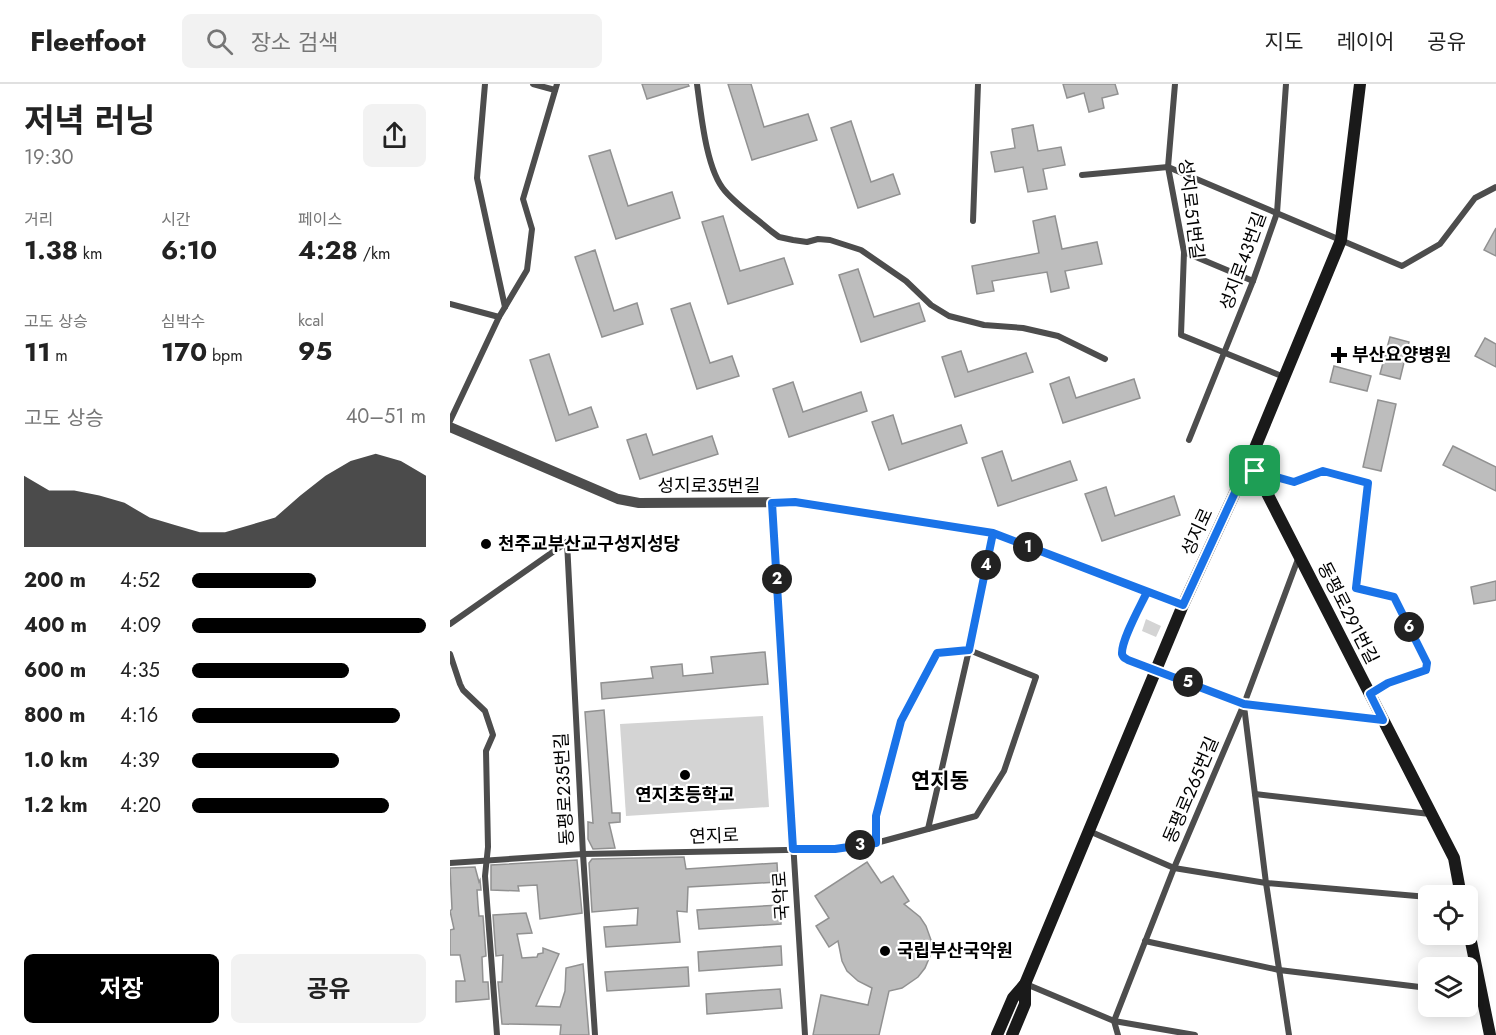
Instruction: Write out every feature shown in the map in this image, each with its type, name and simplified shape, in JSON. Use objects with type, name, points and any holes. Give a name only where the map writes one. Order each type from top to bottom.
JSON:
[{"type":"main road","name":"성지로","points":[[997,1035],[1013,998],[1025,984],[1183,605],[1252,466],[1284,377],[1341,240],[1360,84]]},
{"type":"main road","name":"동평로291번길","points":[[1252,466],[1454,858],[1459,885]]},
{"type":"main road","points":[[1472,945],[1490,1035]]},
{"type":"main road","name":"성지로","points":[[1012,1035],[1025,1004],[1025,984]]},
{"type":"street","points":[[486,84],[477,178],[505,307]]},
{"type":"street","points":[[450,420],[499,317],[527,270],[532,229],[523,199],[556,87],[533,84]]},
{"type":"street","points":[[697,84],[703,126],[716,178],[724,190],[779,237],[807,242],[818,239],[830,240],[861,250],[906,280],[931,304],[949,316],[984,325],[1023,328],[1058,336],[1105,358]]},
{"type":"street","points":[[973,221],[978,84]]},
{"type":"street","name":"성지로51번길","points":[[1175,84],[1168,167],[1184,252],[1181,335],[1284,377]]},
{"type":"street","name":"성지로43번길","points":[[1189,440],[1253,281],[1277,213],[1286,84]]},
{"type":"street","points":[[1082,175],[1168,167],[1402,266],[1440,244],[1475,198],[1496,187]]},
{"type":"street","points":[[1184,252],[1253,281]]},
{"type":"street","points":[[450,303],[499,317]]},
{"type":"street","name":"성지로35번길","points":[[450,427],[618,499],[639,503],[795,502],[993,533],[1183,605]]},
{"type":"street","points":[[1252,466],[1294,482],[1323,471],[1368,483],[1356,588],[1394,597],[1427,663],[1426,670],[1388,683],[1370,694]]},
{"type":"street","name":"국악로","points":[[772,503],[805,1035]]},
{"type":"street","points":[[928,829],[993,533]]},
{"type":"street","name":"동평로235번길","points":[[450,624],[567,542],[595,1035]]},
{"type":"street","name":"동평로265번길","points":[[1114,1021],[1174,868],[1244,704],[1299,557]]},
{"type":"street","points":[[1147,592],[1126,635],[1122,653],[1124,658],[1244,704],[1383,720]]},
{"type":"street","points":[[876,843],[876,816],[901,721],[937,653],[969,650]]},
{"type":"street","name":"연지로","points":[[450,863],[583,854],[835,849],[876,843],[976,816],[1004,771],[1036,677],[969,650]]},
{"type":"street","points":[[450,654],[463,690],[485,711],[493,735],[486,751],[488,847],[485,876],[497,1035]]},
{"type":"street","points":[[1244,704],[1266,883],[1289,1035]]},
{"type":"street","points":[[1255,794],[1431,814]]},
{"type":"street","points":[[1088,831],[1174,868],[1266,883],[1418,896]]},
{"type":"street","points":[[1145,941],[1279,970],[1418,987]]},
{"type":"street","points":[[1025,984],[1114,1021],[1195,1035]]},
{"type":"street","points":[[1478,995],[1482,996]]},
{"type":"street","points":[[1114,1021],[1119,1035]]},
{"type":"shaded area","points":[[1146,619],[1161,626],[1156,637],[1142,631]]},
{"type":"shaded area","points":[[763,716],[769,807],[626,816],[620,724]]},
{"type":"building","points":[[642,84],[688,84],[689,86],[647,99]]},
{"type":"building","points":[[728,84],[751,84],[764,127],[808,114],[817,140],[752,160]]},
{"type":"building","points":[[1063,84],[1115,84],[1118,94],[1102,98],[1104,108],[1089,112],[1084,93],[1067,98]]},
{"type":"building","points":[[851,121],[871,182],[893,174],[900,194],[858,208],[831,128]]},
{"type":"building","points":[[1033,125],[1038,151],[1061,147],[1065,165],[1043,169],[1047,189],[1028,192],[1023,167],[995,172],[991,152],[1015,148],[1012,129]]},
{"type":"building","points":[[610,150],[628,206],[672,192],[680,218],[616,239],[589,156]]},
{"type":"building","points":[[723,216],[740,271],[784,258],[793,284],[728,304],[702,222]]},
{"type":"building","points":[[1055,216],[1062,249],[1097,242],[1102,264],[1065,271],[1069,288],[1051,292],[1047,272],[992,281],[994,291],[977,294],[972,266],[1039,253],[1033,221]]},
{"type":"building","points":[[1496,228],[1496,256],[1484,250]]},
{"type":"building","points":[[595,250],[614,311],[637,303],[643,324],[602,337],[575,257]]},
{"type":"building","points":[[858,269],[874,317],[919,303],[925,321],[861,342],[839,275]]},
{"type":"building","points":[[690,303],[710,363],[732,356],[739,376],[697,389],[671,309]]},
{"type":"building","points":[[1390,337],[1409,342],[1400,379],[1380,374]]},
{"type":"building","points":[[1485,338],[1496,344],[1496,367],[1475,356]]},
{"type":"building","points":[[961,351],[968,372],[1026,353],[1033,372],[955,397],[942,357]]},
{"type":"building","points":[[549,354],[569,415],[591,407],[598,427],[556,441],[530,360]]},
{"type":"building","points":[[1334,366],[1371,376],[1367,391],[1330,382]]},
{"type":"building","points":[[1069,377],[1076,398],[1134,379],[1140,398],[1063,423],[1050,384]]},
{"type":"building","points":[[793,382],[803,412],[861,392],[867,411],[789,437],[773,389]]},
{"type":"building","points":[[1378,400],[1396,404],[1381,471],[1363,467]]},
{"type":"building","points":[[893,415],[902,444],[961,425],[967,443],[889,470],[872,422]]},
{"type":"building","points":[[646,434],[653,455],[712,436],[718,454],[640,479],[627,440]]},
{"type":"building","points":[[1453,446],[1496,467],[1496,491],[1443,465]]},
{"type":"building","points":[[1002,451],[1012,481],[1070,461],[1077,480],[998,506],[982,458]]},
{"type":"building","points":[[1106,487],[1115,516],[1174,496],[1180,515],[1102,541],[1085,494]]},
{"type":"building","points":[[1496,581],[1496,600],[1474,604],[1471,587]]},
{"type":"building","points":[[765,652],[768,684],[602,699],[601,683],[653,678],[651,667],[682,664],[683,676],[713,673],[711,657]]},
{"type":"building","points":[[604,710],[612,813],[620,813],[620,822],[609,823],[615,848],[593,849],[588,839],[588,822],[593,823],[585,712]]},
{"type":"building","points":[[684,857],[686,869],[777,863],[778,882],[688,887],[687,912],[677,911],[680,942],[606,947],[604,927],[637,925],[638,908],[592,912],[589,863],[592,859]]},
{"type":"building","points":[[577,860],[582,913],[540,919],[537,885],[518,886],[519,891],[491,890],[491,865]]},
{"type":"building","name":"국립부산국악원","points":[[867,862],[881,883],[893,876],[909,901],[904,904],[920,917],[926,926],[931,940],[930,956],[918,977],[902,988],[889,991],[879,1035],[813,1035],[821,995],[868,1005],[872,988],[858,981],[847,971],[842,961],[838,941],[829,947],[816,926],[829,918],[815,896]]},
{"type":"building","points":[[475,867],[479,882],[480,880],[481,890],[477,890],[478,905],[479,916],[483,916],[486,956],[482,957],[483,982],[488,982],[489,999],[456,1002],[456,981],[465,981],[460,955],[450,955],[450,930],[454,929],[450,911],[452,909],[450,868]]},
{"type":"building","points":[[780,905],[781,924],[699,929],[697,910]]},
{"type":"building","points":[[526,913],[532,933],[517,934],[522,958],[537,957],[538,954],[543,953],[543,948],[559,954],[536,1006],[560,1007],[565,991],[566,968],[583,964],[589,1035],[560,1035],[561,1025],[502,1024],[498,982],[502,982],[503,955],[496,956],[493,915]]},
{"type":"building","points":[[781,946],[782,965],[699,971],[698,952]]},
{"type":"building","points":[[688,967],[689,986],[607,991],[605,972]]},
{"type":"building","points":[[780,989],[782,1008],[707,1014],[706,994]]},
{"type":"place","name":"부산요양병원","points":[[1339,355]]},
{"type":"place","name":"천주교부산교구성지성당","points":[[486,544]]},
{"type":"place","name":"연지초등학교","points":[[685,775]]},
{"type":"place","name":"국립부산국악원","points":[[885,951]]},
{"type":"district","name":"연지동","points":[[940,781]]},
{"type":"route","points":[[1255,471],[1250,460],[1183,605],[993,533],[795,502],[772,503],[793,849],[835,849],[876,843],[876,816],[901,721],[937,653],[969,650],[993,533],[1147,592],[1126,635],[1122,653],[1128,660],[1244,704],[1383,720],[1370,694],[1388,683],[1426,670],[1427,663],[1394,597],[1356,588],[1368,483],[1323,471],[1294,482],[1255,471]]}]
